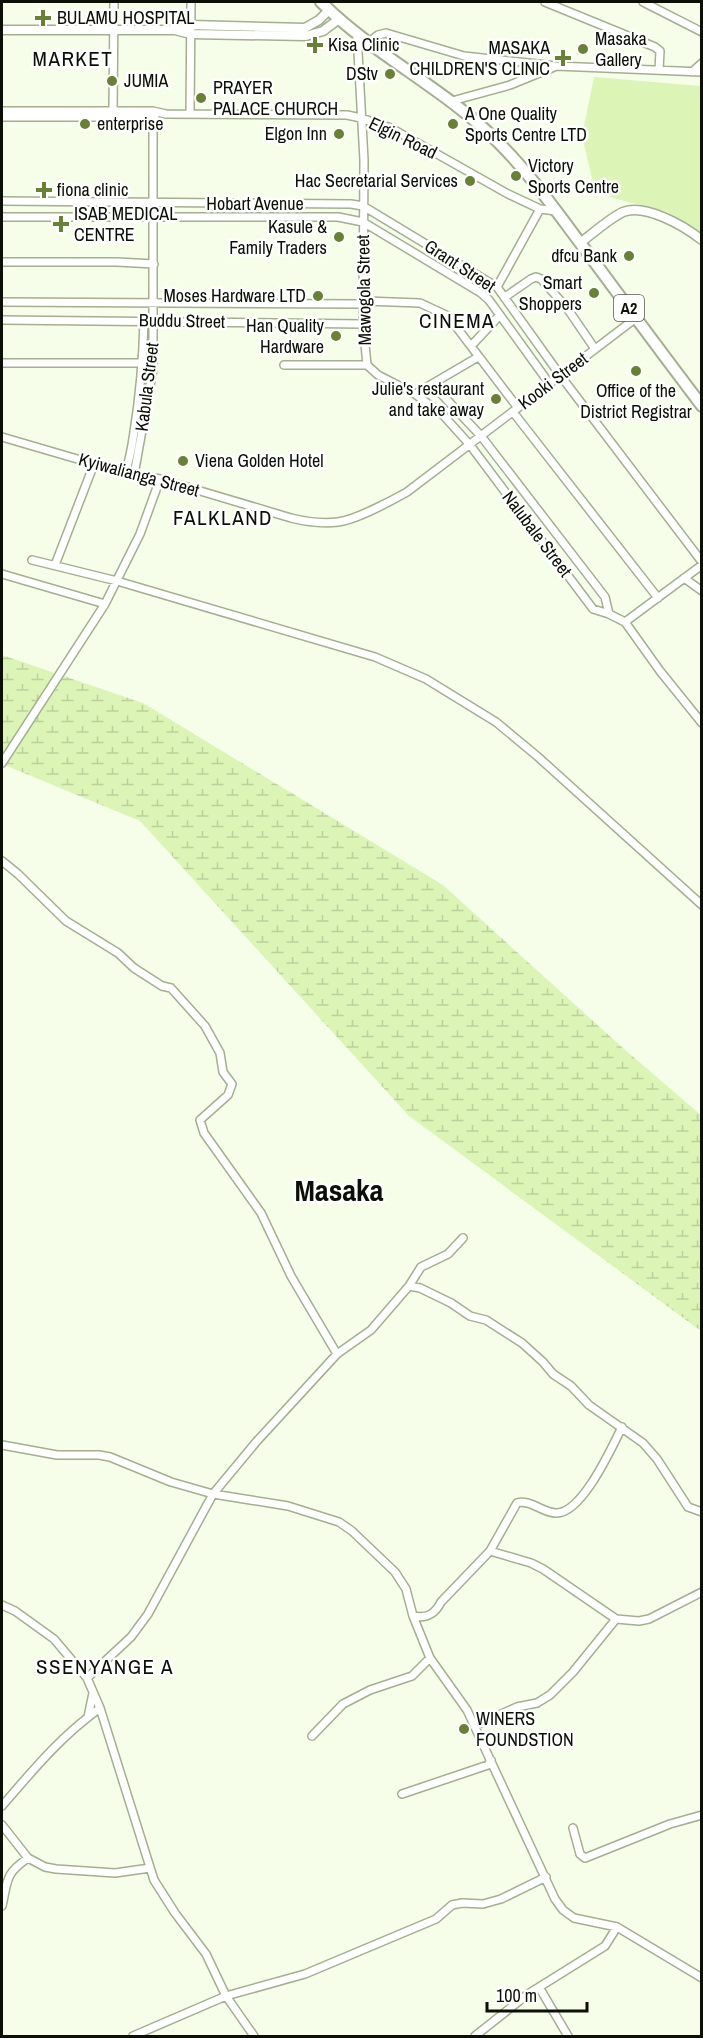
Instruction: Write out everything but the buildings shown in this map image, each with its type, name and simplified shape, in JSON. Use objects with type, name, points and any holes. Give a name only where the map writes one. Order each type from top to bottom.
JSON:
[{"type":"main road","name":"A2","points":[[325,6],[368,43],[452,101],[498,141],[519,164],[580,243],[702,406]]},
{"type":"street","points":[[113,112],[114,2]]},
{"type":"street","points":[[190,114],[191,2]]},
{"type":"street","points":[[545,2],[655,47],[660,51],[661,56],[659,70]]},
{"type":"street","points":[[643,2],[702,32]]},
{"type":"street","points":[[2,30],[305,28],[319,20],[325,6]]},
{"type":"street","points":[[191,29],[306,36],[322,31],[339,19]]},
{"type":"street","points":[[368,43],[378,35],[386,33],[464,56],[556,66],[702,72]]},
{"type":"street","name":"Mawogola Street","points":[[357,34],[364,160],[363,324],[367,364],[378,375],[415,394],[443,415],[470,445]]},
{"type":"street","points":[[692,72],[702,63]]},
{"type":"street","points":[[452,101],[510,85],[556,66]]},
{"type":"street","name":"Elgin Road","points":[[2,111],[153,114]]},
{"type":"street","name":"Elgin Road","points":[[2,117],[153,114],[347,115],[391,128],[508,194],[540,209],[555,211]]},
{"type":"street","name":"Kabula Street","points":[[134,476],[152,378],[153,114]]},
{"type":"street","name":"Hobart Avenue","points":[[2,201],[351,204],[363,206]]},
{"type":"street","name":"Grant Street","points":[[363,206],[497,287],[560,375],[702,563]]},
{"type":"street","points":[[497,287],[540,209]]},
{"type":"street","points":[[580,243],[623,212],[633,211],[667,218],[702,240]]},
{"type":"street","name":"Hobart Avenue","points":[[2,217],[338,218],[363,222]]},
{"type":"street","name":"Grant Street","points":[[363,222],[481,293],[500,315],[549,383]]},
{"type":"street","points":[[2,262],[154,264]]},
{"type":"street","points":[[505,297],[531,279],[541,279],[567,308],[595,349]]},
{"type":"street","points":[[481,293],[490,281]]},
{"type":"street","points":[[2,302],[154,304],[364,302],[420,303],[434,309],[448,316],[515,410],[658,598]]},
{"type":"street","points":[[471,346],[500,315]]},
{"type":"street","name":"Kooki Street","points":[[470,445],[636,318]]},
{"type":"street","name":"Buddu Street","points":[[2,320],[363,324]]},
{"type":"street","points":[[125,473],[129,464],[136,422],[143,363],[144,321]]},
{"type":"street","points":[[415,394],[478,357]]},
{"type":"street","points":[[2,363],[143,363]]},
{"type":"street","points":[[284,365],[367,364]]},
{"type":"street","name":"Nalubale Street","points":[[432,384],[481,436],[605,597],[609,614]]},
{"type":"street","name":"Kyiwalianga Street","points":[[2,437],[134,476],[160,479],[291,518],[316,522],[341,522],[392,501],[470,445]]},
{"type":"street","name":"Nalubale Street","points":[[470,445],[593,609],[625,622],[660,671],[702,723]]},
{"type":"street","points":[[55,565],[94,464]]},
{"type":"street","points":[[2,763],[105,604],[140,534],[160,479]]},
{"type":"street","points":[[695,553],[702,548]]},
{"type":"street","points":[[32,560],[117,581],[375,657],[426,679],[496,722],[537,756],[702,905]]},
{"type":"street","points":[[625,622],[702,563]]},
{"type":"street","points":[[2,574],[105,604]]},
{"type":"street","points":[[684,578],[702,591]]},
{"type":"street","points":[[2,861],[66,921],[118,954],[134,968],[162,986],[171,988],[205,1026],[220,1053],[223,1072],[232,1084],[228,1095],[200,1120],[204,1133],[261,1213],[291,1276],[337,1354]]},
{"type":"street","points":[[87,1678],[131,1637],[148,1614],[213,1494],[270,1426],[337,1354],[371,1330],[409,1286],[421,1268],[448,1254],[463,1238]]},
{"type":"street","points":[[409,1286],[420,1288],[451,1303],[470,1316],[486,1320],[507,1332],[535,1354],[553,1374],[572,1386],[589,1405],[638,1438],[650,1451],[688,1507],[702,1512]]},
{"type":"street","points":[[413,1616],[420,1618],[431,1616],[436,1611],[441,1602],[490,1551],[514,1506],[520,1501],[546,1512],[557,1513],[566,1510],[594,1482],[622,1427]]},
{"type":"street","points":[[2,1445],[57,1455],[110,1457],[171,1482],[213,1494],[288,1506],[339,1522],[352,1531],[395,1572],[406,1589],[413,1616],[430,1658],[467,1710],[555,1899],[563,1910],[574,1918],[617,1927],[702,1978]]},
{"type":"street","points":[[490,1551],[531,1563],[543,1569],[616,1618],[639,1621],[649,1619],[702,1593]]},
{"type":"street","points":[[2,1605],[15,1611],[54,1639],[87,1678],[100,1708],[154,1880],[206,1954],[226,1996],[254,2037]]},
{"type":"street","points":[[474,1726],[517,1707],[537,1703],[550,1695],[573,1672],[616,1618]]},
{"type":"street","points":[[312,1736],[343,1704],[370,1690],[412,1676],[430,1658]]},
{"type":"street","points":[[88,1717],[93,1692]]},
{"type":"street","points":[[2,1806],[33,1767],[55,1745],[100,1708]]},
{"type":"street","points":[[402,1794],[488,1765],[490,1760]]},
{"type":"street","points":[[573,1828],[580,1854],[585,1858],[670,1824],[702,1815]]},
{"type":"street","points":[[2,1825],[28,1858],[45,1867],[115,1873],[150,1868]]},
{"type":"street","points":[[2,1905],[9,1874],[28,1858]]},
{"type":"street","points":[[133,2037],[226,1996],[305,1974],[436,1919],[452,1905],[483,1904],[501,1899],[546,1877]]},
{"type":"street","points":[[476,2037],[538,1987],[605,1946],[617,1927]]},
{"type":"street","points":[[538,1987],[568,2037]]},
{"type":"green space","points":[[594,77],[701,86],[701,239],[668,212],[613,198],[594,187],[582,136]]},
{"type":"green space","points":[[2,655],[143,703],[443,885],[624,1049],[701,1115],[701,1331],[409,1116],[140,821],[2,764]]},
{"type":"place","name":"BULAMU HOSPITAL","points":[[43,18]]},
{"type":"place","name":"Kisa Clinic","points":[[315,45]]},
{"type":"place","name":"Masaka Gallery","points":[[583,49]]},
{"type":"place","name":"MASAKA CHILDREN'S CLINIC","points":[[563,58]]},
{"type":"place","name":"DStv","points":[[390,74]]},
{"type":"place","name":"JUMIA","points":[[112,81]]},
{"type":"place","name":"PRAYER PALACE CHURCH","points":[[201,98]]},
{"type":"place","name":"enterprise","points":[[85,124]]},
{"type":"place","name":"A One Quality Sports Centre LTD","points":[[453,124]]},
{"type":"place","name":"Elgon Inn","points":[[339,134]]},
{"type":"place","name":"Victory Sports Centre","points":[[516,176]]},
{"type":"place","name":"Hac Secretarial Services","points":[[470,181]]},
{"type":"place","name":"fiona clinic","points":[[44,190]]},
{"type":"place","name":"ISAB MEDICAL CENTRE","points":[[61,224]]},
{"type":"place","name":"Kasule & Family Traders","points":[[339,237]]},
{"type":"place","name":"dfcu Bank","points":[[629,256]]},
{"type":"place","name":"Smart Shoppers","points":[[594,293]]},
{"type":"place","name":"Moses Hardware LTD","points":[[318,296]]},
{"type":"place","name":"Han Quality Hardware","points":[[336,336]]},
{"type":"place","name":"Office of the District Registrar","points":[[636,371]]},
{"type":"place","name":"Julie's restaurant and take away","points":[[496,399]]},
{"type":"place","name":"Viena Golden Hotel","points":[[183,461]]},
{"type":"place","name":"WINERS FOUNDSTION","points":[[464,1729]]},
{"type":"district","name":"MARKET","points":[[73,59]]},
{"type":"district","name":"CINEMA","points":[[457,321]]},
{"type":"district","name":"FALKLAND","points":[[223,518]]},
{"type":"district","name":"Masaka","points":[[339,1191]]},
{"type":"district","name":"SSENYANGE A","points":[[105,1667]]}]
